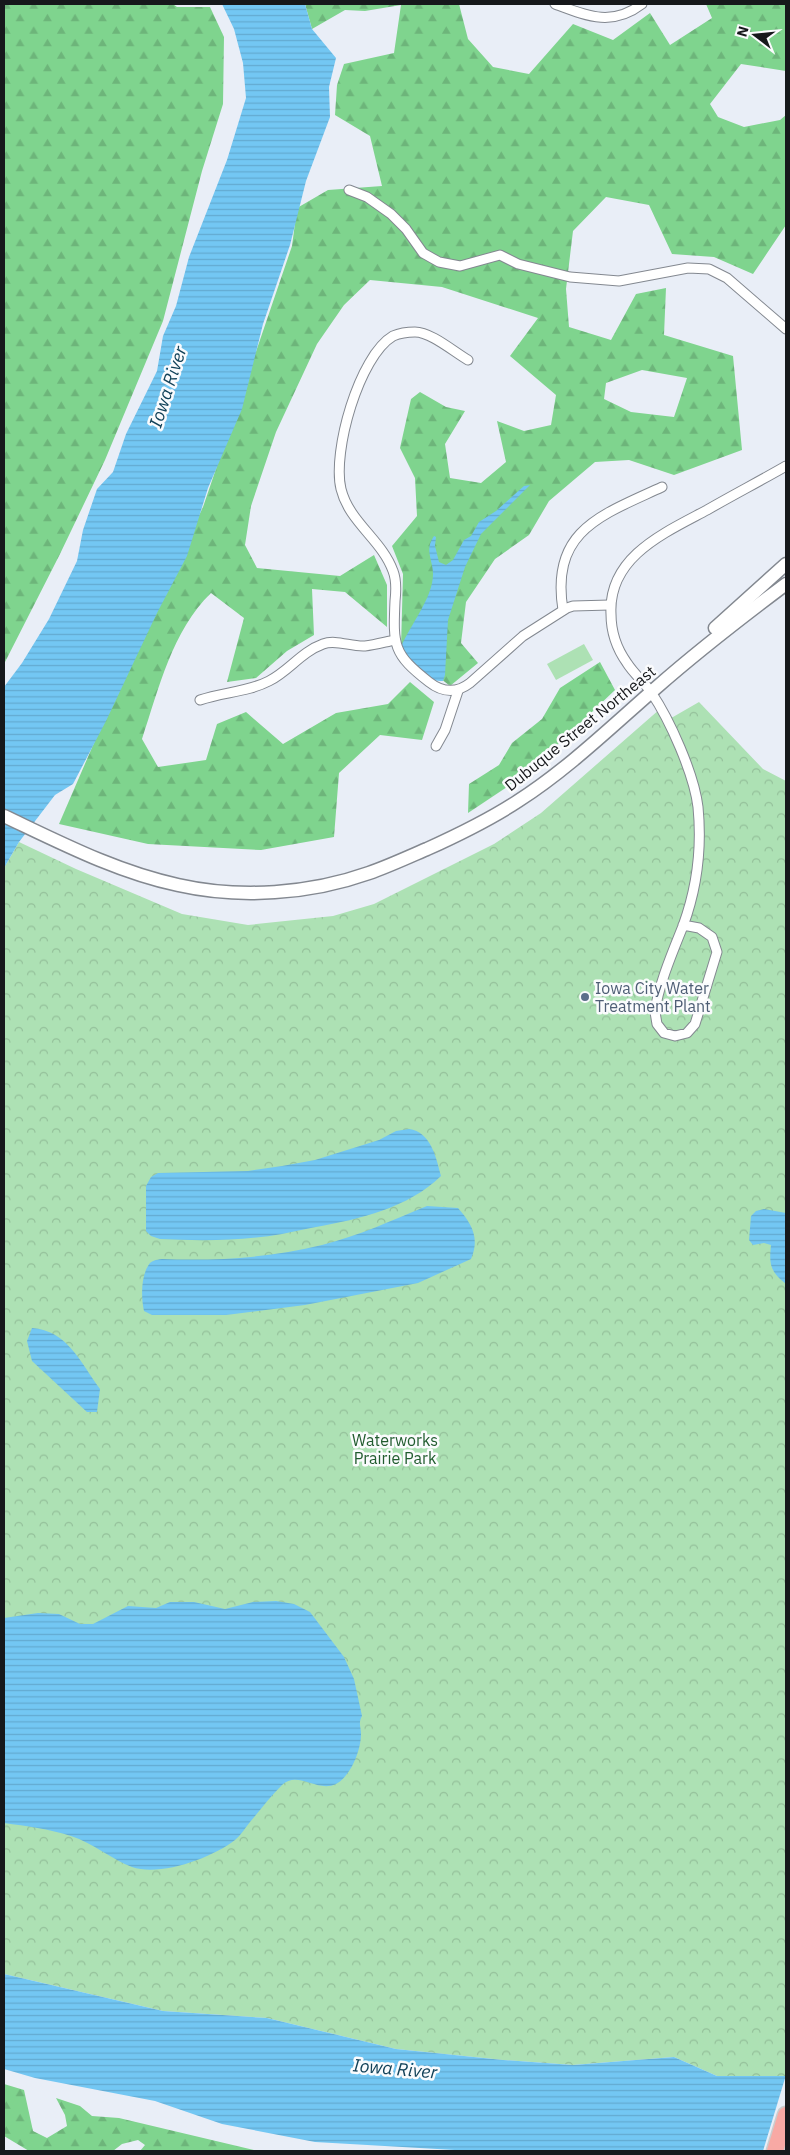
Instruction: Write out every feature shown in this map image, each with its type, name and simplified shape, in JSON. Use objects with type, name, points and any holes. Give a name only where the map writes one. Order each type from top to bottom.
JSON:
[{"type":"highway","points":[[776,2151],[786,2115]]},
{"type":"main road","points":[[656,688],[712,632],[786,564]]},
{"type":"main road","name":"Dubuque Street Northeast","points":[[4,816],[124,871],[195,889],[268,892],[343,881],[369,873],[458,835],[519,800],[598,738],[718,636],[786,584]]},
{"type":"street","points":[[555,4],[586,15],[607,19],[631,13],[642,4]]},
{"type":"street","points":[[349,190],[366,197],[391,214],[406,229],[423,253],[439,262],[460,266],[479,262],[497,255],[530,268],[570,277],[619,281],[688,268],[709,269],[727,278],[786,329]]},
{"type":"street","points":[[468,360],[428,335],[413,332],[400,333],[384,344],[371,363],[351,403],[341,453],[339,473],[341,487],[344,500],[354,517],[372,537],[390,564],[394,574],[395,640],[402,657],[427,681],[440,689],[448,691],[458,690],[470,683],[523,636],[563,610],[573,606],[610,605]]},
{"type":"street","points":[[683,925],[699,928],[712,936],[717,952],[695,1024],[686,1033],[675,1036],[664,1033],[657,1024],[654,1012],[683,925],[696,878],[700,838],[698,805],[691,775],[656,688],[627,664],[618,646],[612,627],[610,605],[617,578],[637,553],[693,517],[786,466]]},
{"type":"street","points":[[563,610],[561,580],[567,554],[578,537],[596,519],[662,487]]},
{"type":"street","points":[[200,700],[222,693],[256,687],[272,679],[302,655],[324,643],[332,642],[364,646],[395,640]]},
{"type":"street","points":[[436,746],[444,730],[458,690]]},
{"type":"green space","points":[[4,4],[173,4],[177,7],[210,7],[224,37],[223,104],[202,171],[163,321],[105,460],[4,664]]},
{"type":"green space","points":[[305,4],[459,4],[468,39],[493,67],[529,74],[573,24],[613,40],[650,13],[670,45],[712,18],[706,4],[786,5],[786,71],[741,64],[710,104],[718,117],[744,127],[780,120],[786,115],[786,225],[753,274],[714,257],[672,254],[649,205],[606,197],[573,231],[566,289],[569,327],[611,340],[636,294],[666,288],[664,335],[733,356],[742,450],[674,475],[629,460],[595,462],[549,501],[529,535],[495,559],[466,602],[461,643],[478,663],[450,686],[401,647],[403,574],[392,546],[417,516],[415,478],[400,448],[411,399],[420,392],[446,407],[465,411],[445,444],[450,478],[481,483],[506,462],[497,421],[524,431],[551,425],[556,395],[510,356],[538,318],[442,287],[370,280],[344,305],[317,344],[276,432],[251,506],[245,545],[257,568],[340,576],[374,555],[387,585],[387,627],[345,592],[312,589],[314,635],[287,651],[256,678],[227,682],[244,618],[211,593],[186,625],[168,661],[142,739],[158,767],[206,760],[217,724],[246,712],[283,744],[336,713],[388,704],[410,682],[434,702],[422,740],[380,735],[339,773],[334,837],[261,850],[148,844],[59,824],[119,685],[203,507],[292,246],[297,208],[328,190],[382,186],[370,136],[335,115],[337,85],[344,64],[394,53],[401,5],[365,11],[345,10],[312,29]],"holes":[[[642,370],[687,378],[674,417],[631,412],[604,399],[606,383]]]},
{"type":"green space","points":[[584,644],[593,660],[556,680],[547,664]]},
{"type":"green space","points":[[600,662],[615,690],[528,773],[468,813],[469,784],[499,765],[512,743],[542,719],[560,688]]},
{"type":"green space","name":"Waterworks Prairie Park","points":[[699,702],[763,769],[786,781],[786,2076],[717,2076],[674,2057],[573,2065],[396,2049],[267,2018],[163,2011],[4,1974],[4,868],[19,842],[76,869],[182,914],[248,925],[333,916],[374,904],[494,844],[541,813],[660,709],[665,718],[673,717]]},
{"type":"green space","points":[[4,2084],[24,2090],[33,2131],[47,2138],[67,2126],[65,2115],[56,2098],[80,2106],[92,2116],[119,2118],[258,2151],[140,2151],[145,2145],[138,2140],[122,2144],[113,2151],[29,2151],[4,2136]]},
{"type":"water","name":"Iowa River","points":[[222,4],[305,4],[312,29],[336,58],[329,87],[330,117],[306,181],[290,245],[263,324],[242,409],[208,488],[187,556],[73,784],[55,795],[19,842],[4,868],[4,687],[22,663],[49,619],[77,561],[83,530],[97,489],[113,472],[126,434],[157,371],[163,336],[176,306],[189,257],[227,160],[246,98],[243,63],[234,29]]},
{"type":"water","points":[[530,485],[481,534],[465,567],[448,620],[445,675],[443,681],[436,681],[424,675],[408,658],[401,647],[425,602],[432,583],[433,569],[429,550],[431,541],[434,536],[436,537],[435,546],[439,562],[446,565],[453,560],[464,540],[471,536],[479,522],[496,511],[524,486]]},
{"type":"water","points":[[409,1129],[423,1135],[427,1140],[431,1146],[441,1176],[428,1187],[399,1204],[366,1216],[333,1224],[252,1238],[160,1239],[151,1236],[146,1231],[146,1186],[151,1177],[158,1173],[248,1171],[282,1166],[315,1160],[379,1140],[396,1131]]},
{"type":"water","points":[[427,1206],[458,1208],[471,1226],[475,1244],[471,1259],[418,1283],[305,1305],[226,1315],[152,1315],[144,1311],[142,1294],[144,1276],[149,1264],[154,1261],[162,1259],[243,1258],[283,1253],[349,1237]]},
{"type":"water","points":[[764,1209],[786,1213],[786,1284],[772,1267],[770,1258],[771,1245],[764,1243],[753,1245],[749,1240],[751,1216],[756,1211]]},
{"type":"water","points":[[32,1328],[44,1330],[55,1335],[64,1341],[79,1359],[100,1389],[97,1412],[87,1412],[32,1361],[27,1341]]},
{"type":"water","points":[[276,1601],[294,1604],[310,1612],[344,1657],[354,1679],[362,1716],[360,1723],[361,1740],[351,1769],[341,1780],[329,1786],[301,1780],[288,1781],[282,1785],[237,1838],[225,1847],[200,1859],[171,1868],[157,1870],[132,1867],[71,1836],[4,1823],[4,1618],[38,1613],[59,1614],[80,1624],[93,1624],[128,1606],[156,1608],[170,1602],[194,1602],[225,1609],[253,1602]]},
{"type":"water","name":"Iowa River","points":[[4,1974],[163,2011],[267,2018],[396,2049],[573,2065],[674,2057],[717,2076],[786,2076],[786,2151],[472,2151],[315,2142],[222,2124],[155,2101],[35,2078],[4,2069]]},
{"type":"pier","points":[[786,2075],[786,2151],[763,2151]]},
{"type":"place","name":"Iowa City Water Treatment Plant","points":[[585,997]]}]
